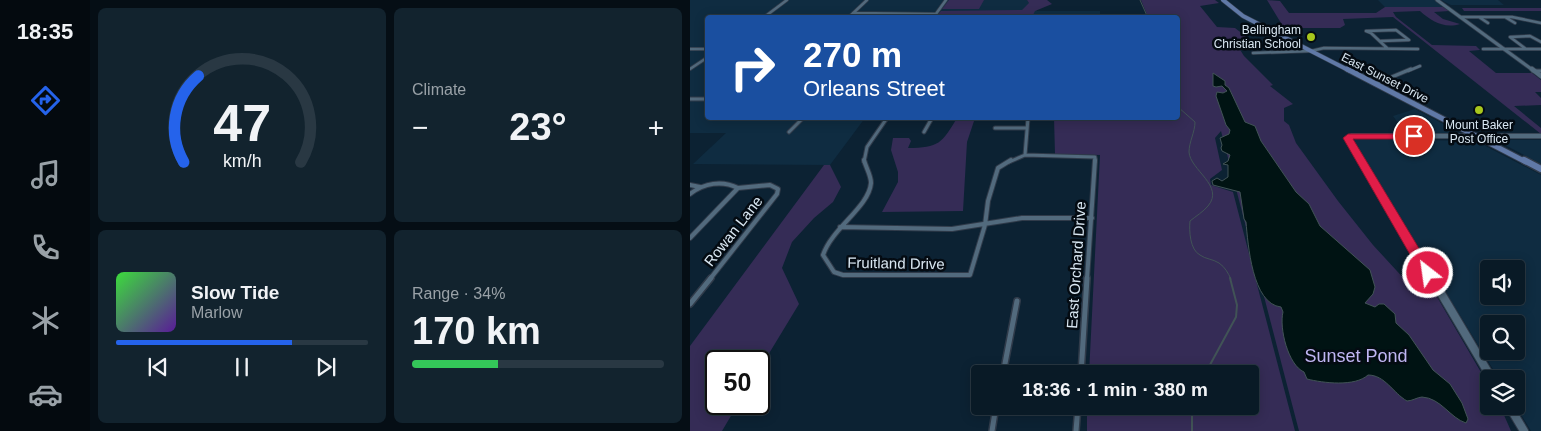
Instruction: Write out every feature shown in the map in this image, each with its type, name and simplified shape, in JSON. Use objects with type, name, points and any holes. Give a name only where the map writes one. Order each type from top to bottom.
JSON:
[{"type":"main road","name":"East Sunset Drive","points":[[1223,0],[1244,16],[1541,169]]},
{"type":"main road","points":[[1438,0],[1541,76]]},
{"type":"main road","points":[[1486,370],[1348,139],[1349,137],[1541,136]]},
{"type":"main road","points":[[1514,415],[1524,431]]},
{"type":"street","points":[[767,15],[787,0]]},
{"type":"street","points":[[853,13],[867,0]]},
{"type":"street","points":[[853,13],[936,14],[946,0]]},
{"type":"street","points":[[1460,17],[1505,17],[1541,22]]},
{"type":"street","points":[[1479,17],[1488,23]]},
{"type":"street","points":[[1505,17],[1515,23]]},
{"type":"street","points":[[1381,41],[1409,40],[1396,30],[1365,31],[1381,41],[1387,48]]},
{"type":"street","points":[[1526,49],[1510,36],[1532,36],[1541,42]]},
{"type":"street","points":[[1253,53],[1311,51],[1324,48],[1418,48]]},
{"type":"street","points":[[690,49],[705,50]]},
{"type":"street","points":[[1483,49],[1541,49]]},
{"type":"street","points":[[690,69],[705,59]]},
{"type":"street","points":[[1375,84],[1420,66]]},
{"type":"street","points":[[1533,71],[1541,71]]},
{"type":"street","points":[[690,99],[705,99]]},
{"type":"street","points":[[789,132],[801,120]]},
{"type":"street","name":"Fruitland Drive","points":[[886,120],[865,150],[864,159],[872,179],[867,196],[858,209],[830,236],[825,246],[823,256],[834,272],[843,275],[970,275],[985,225],[988,201],[998,168],[1025,155],[1096,157]]},
{"type":"street","points":[[924,132],[931,120]]},
{"type":"street","points":[[1025,155],[1028,120]]},
{"type":"street","points":[[996,128],[1026,128]]},
{"type":"street","name":"East Orchard Drive","points":[[1082,365],[1096,157]]},
{"type":"street","points":[[690,185],[700,187]]},
{"type":"street","points":[[690,194],[704,185],[730,185],[738,188]]},
{"type":"street","name":"Rowan Lane","points":[[690,238],[738,188],[750,185],[773,186],[778,189],[690,304]]},
{"type":"street","points":[[840,227],[952,229],[1022,218],[1092,218]]},
{"type":"street","points":[[1005,365],[1017,301]]},
{"type":"street","points":[[992,431],[995,415]]},
{"type":"street","points":[[1076,431],[1077,415]]},
{"type":"shaded area","points":[[690,0],[1027,0],[1037,11],[1100,11],[1100,15],[705,15],[705,120],[864,120],[830,165],[693,164],[726,133],[690,133]]},
{"type":"shaded area","points":[[1378,0],[1435,0],[1444,7],[1385,7]]},
{"type":"shaded area","points":[[1441,0],[1498,0],[1504,5],[1451,5]]},
{"type":"shaded area","name":"Sunset Pond","points":[[1213,73],[1225,81],[1225,85],[1229,88],[1245,122],[1255,126],[1261,141],[1296,192],[1309,204],[1320,226],[1370,270],[1375,287],[1373,294],[1365,303],[1375,307],[1379,304],[1384,304],[1395,314],[1396,323],[1409,335],[1433,370],[1450,384],[1462,403],[1468,419],[1466,423],[1429,398],[1420,397],[1407,401],[1384,381],[1374,376],[1368,375],[1362,379],[1347,383],[1330,383],[1307,379],[1304,372],[1293,362],[1286,345],[1282,327],[1283,312],[1281,307],[1271,303],[1264,296],[1253,272],[1240,192],[1213,185],[1212,181],[1217,178],[1222,181],[1228,177],[1228,165],[1223,164],[1228,161],[1230,155],[1222,151],[1220,138],[1229,134],[1230,130],[1226,125],[1216,96],[1217,92],[1223,93],[1227,91],[1222,86],[1213,86]]},
{"type":"shaded area","points":[[1415,109],[1453,129],[1455,132],[1452,134],[1406,134],[1393,116]]},
{"type":"shaded area","points":[[1355,139],[1476,141],[1541,175],[1541,431],[1531,431],[1521,415],[1525,415],[1525,370],[1493,370],[1487,360],[1525,360],[1525,315],[1480,315],[1480,348],[1354,142]]},
{"type":"shaded area","points":[[1502,140],[1541,140],[1541,164],[1505,145],[1501,142]]},
{"type":"green space","points":[[949,0],[984,0],[979,9],[942,9]]},
{"type":"green space","points":[[1027,0],[1047,0],[1052,4],[1035,11],[1033,15],[938,15],[941,11],[1022,10],[1029,3]]},
{"type":"green space","points":[[1141,0],[1215,0],[1219,3],[1200,6],[1217,27],[1235,28],[1248,38],[1234,40],[1244,56],[1273,85],[1270,86],[1293,104],[1284,108],[1284,121],[1289,125],[1296,143],[1373,245],[1408,283],[1419,290],[1433,290],[1480,371],[1480,415],[1504,415],[1511,431],[1299,431],[1221,131],[1215,138],[1222,170],[1210,179],[1211,185],[1233,192],[1295,431],[1087,431],[1087,415],[1259,415],[1259,365],[1089,365],[1100,155],[1055,154],[1054,120],[1180,120],[1180,15],[1147,15]]},
{"type":"green space","points":[[1267,0],[1280,1],[1289,13],[1376,13],[1385,7],[1443,7],[1449,11],[1434,12],[1443,19],[1460,24],[1443,25],[1420,11],[1393,12],[1396,17],[1432,45],[1476,46],[1480,50],[1469,51],[1496,73],[1532,73],[1541,80],[1541,92],[1535,92],[1541,98],[1541,105],[1514,106],[1541,128],[1541,134],[1393,17],[1343,19],[1345,25],[1340,28],[1284,28]]},
{"type":"green space","points":[[1462,8],[1541,8],[1541,11],[1464,11]]},
{"type":"green space","points":[[956,120],[974,120],[967,142],[963,211],[882,212],[898,182],[898,172],[891,150],[893,138],[909,138],[911,141],[908,148],[918,148],[933,145],[947,133]]},
{"type":"green space","points":[[824,165],[830,165],[841,187],[833,202],[814,218],[792,242],[782,268],[799,304],[770,352],[770,350],[705,350],[705,415],[731,415],[722,431],[690,431],[690,346]]},
{"type":"waterway","points":[[1140,0],[1147,15]]},
{"type":"waterway","points":[[1180,109],[1195,122],[1189,152],[1191,159],[1210,185],[1212,192],[1212,199],[1208,206],[1190,221],[1192,245],[1197,253],[1221,265],[1231,279]]},
{"type":"waterway","points":[[1210,365],[1236,317],[1237,305],[1230,278]]},
{"type":"waterway","points":[[1192,415],[1192,431]]},
{"type":"place","name":"Bellingham Christian School","points":[[1311,37]]},
{"type":"place","name":"Mount Baker Post Office","points":[[1479,110]]},
{"type":"route","points":[[1414,136],[1351,136],[1348,138],[1428,273]]}]
